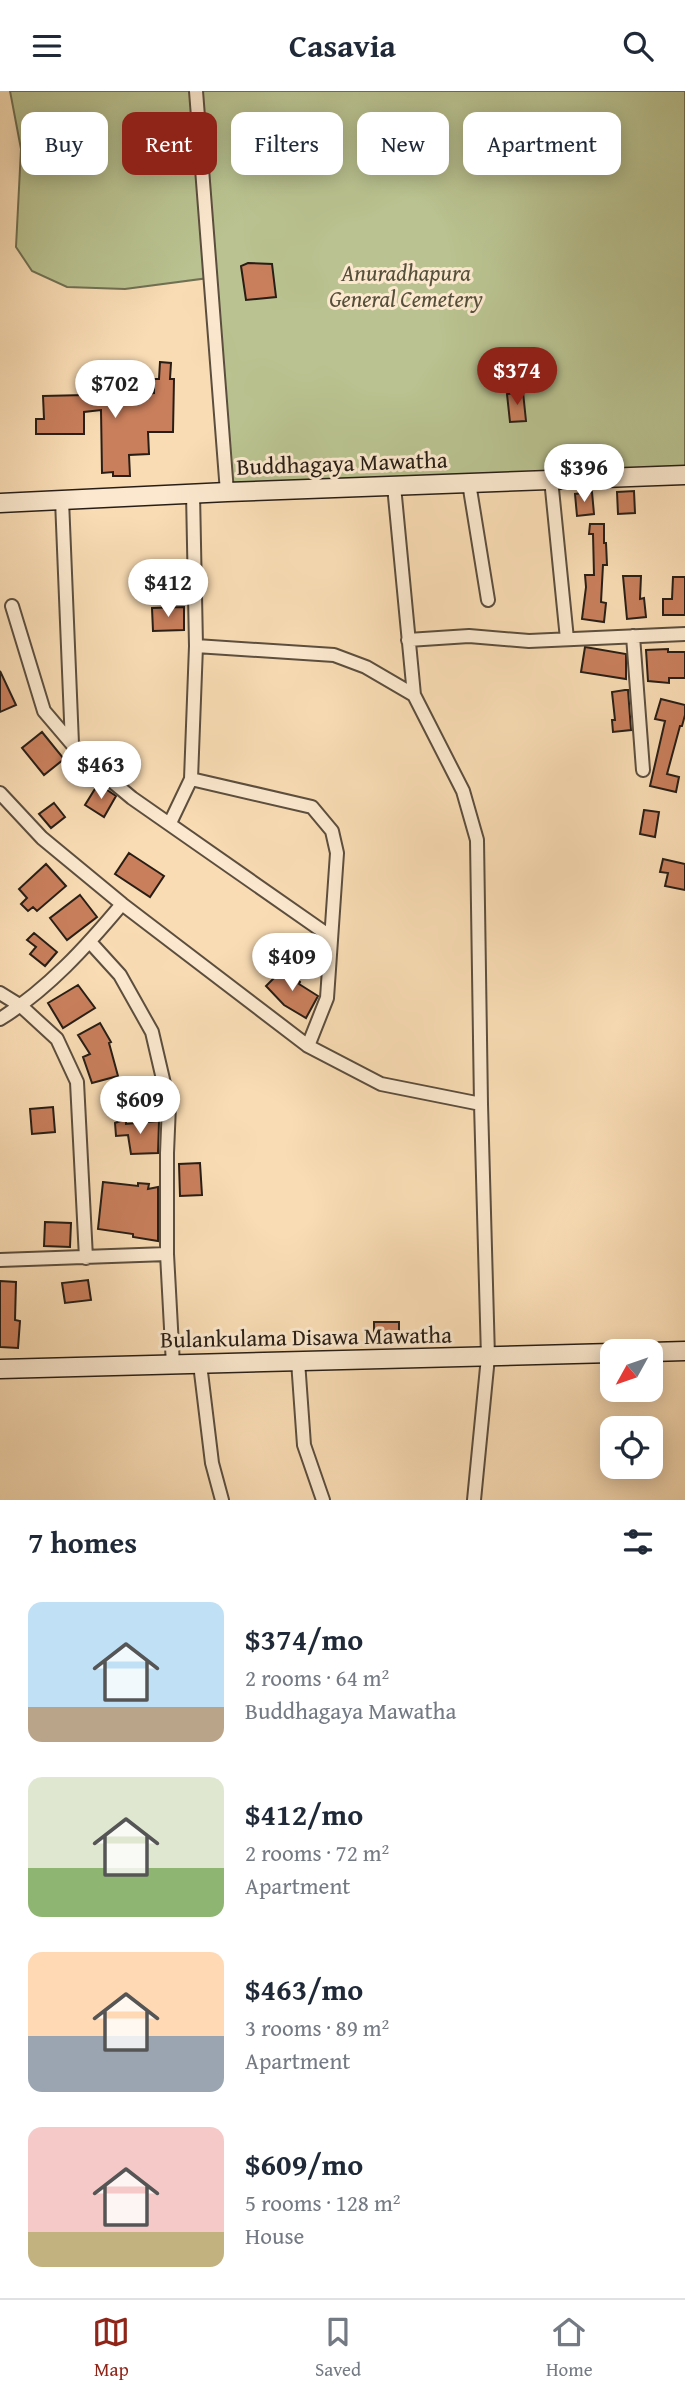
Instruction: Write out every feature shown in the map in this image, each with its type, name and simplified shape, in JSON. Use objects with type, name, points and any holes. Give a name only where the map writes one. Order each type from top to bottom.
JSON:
[{"type":"main road","name":"Buddhagaya Mawatha","points":[[0,503],[193,493],[685,475]]},
{"type":"main road","points":[[663,1352],[685,1351]]},
{"type":"main road","name":"Bulankulama Disawa Mawatha","points":[[0,1369],[600,1353]]},
{"type":"street","points":[[196,91],[227,492]]},
{"type":"street","points":[[551,479],[567,639]]},
{"type":"street","points":[[469,482],[488,600]]},
{"type":"street","points":[[394,485],[414,695],[463,791],[477,840],[488,1357],[474,1500]]},
{"type":"street","points":[[170,823],[191,779],[196,646],[193,493]]},
{"type":"street","points":[[62,499],[72,744]]},
{"type":"street","points":[[12,606],[44,711],[72,744],[110,781],[331,937]]},
{"type":"street","points":[[408,640],[469,636],[529,641],[685,634]]},
{"type":"street","points":[[633,636],[643,770]]},
{"type":"street","points":[[196,646],[334,655],[366,667],[414,695]]},
{"type":"street","points":[[191,779],[312,807],[332,831],[337,853],[327,998],[308,1046]]},
{"type":"street","points":[[0,793],[42,838],[122,904],[308,1046],[381,1084],[481,1104]]},
{"type":"street","points":[[0,1019],[21,1006],[90,942],[122,904]]},
{"type":"street","points":[[90,942],[120,975],[152,1032],[169,1105],[167,1254],[173,1365]]},
{"type":"street","points":[[0,993],[21,1006],[57,1039],[77,1081],[86,1258]]},
{"type":"street","points":[[0,1260],[167,1254]]},
{"type":"street","points":[[298,1361],[304,1445],[323,1500]]},
{"type":"street","points":[[200,1364],[212,1463],[222,1500]]},
{"type":"green space","name":"Anuradhapura General Cemetery","points":[[10,91],[685,91],[685,474],[227,492],[209,278],[125,289],[67,287],[32,271],[16,247],[21,149]]},
{"type":"building","points":[[248,263],[272,264],[276,297],[246,300],[241,266]]},
{"type":"building","points":[[160,362],[171,363],[170,379],[174,379],[173,432],[148,432],[149,454],[129,455],[130,476],[113,476],[113,472],[102,473],[101,410],[84,412],[84,434],[36,434],[36,419],[44,419],[43,396],[85,395],[85,399],[154,393],[154,379],[159,379]]},
{"type":"building","points":[[523,392],[526,421],[510,422],[507,394]]},
{"type":"building","points":[[634,491],[635,513],[618,514],[617,492]]},
{"type":"building","points":[[592,492],[594,514],[577,516],[575,494]]},
{"type":"building","points":[[590,524],[604,524],[607,565],[603,565],[601,602],[606,603],[604,622],[582,619],[585,575],[594,575],[593,534],[589,534]]},
{"type":"building","points":[[623,576],[641,576],[640,599],[644,598],[646,617],[627,619]]},
{"type":"building","points":[[673,577],[685,577],[685,615],[663,615],[663,599],[672,599]]},
{"type":"building","points":[[184,607],[184,630],[153,631],[152,608]]},
{"type":"building","points":[[585,647],[626,654],[626,679],[581,672]]},
{"type":"building","points":[[668,649],[668,652],[685,652],[685,678],[669,678],[669,683],[648,681],[646,650]]},
{"type":"building","points":[[0,671],[16,705],[0,712]]},
{"type":"building","points":[[628,690],[631,730],[613,732],[612,720],[615,720],[612,692]]},
{"type":"building","points":[[661,699],[685,705],[685,715],[667,774],[679,777],[676,792],[650,786],[665,721],[655,719]]},
{"type":"building","points":[[42,732],[64,759],[44,775],[22,748]]},
{"type":"building","points":[[98,784],[116,796],[104,817],[85,805]]},
{"type":"building","points":[[54,803],[65,817],[51,828],[39,814]]},
{"type":"building","points":[[644,810],[659,812],[655,837],[640,834]]},
{"type":"building","points":[[129,853],[164,876],[150,897],[115,874]]},
{"type":"building","points":[[663,859],[685,864],[685,890],[665,886],[668,873],[660,872]]},
{"type":"building","points":[[46,864],[66,886],[37,911],[33,907],[28,911],[21,904],[27,898],[19,889]]},
{"type":"building","points":[[80,895],[97,917],[67,940],[50,918]]},
{"type":"building","points":[[34,933],[57,952],[45,966],[30,954],[36,947],[27,940]]},
{"type":"building","points":[[285,967],[299,984],[318,996],[306,1018],[284,1005],[266,986]]},
{"type":"building","points":[[78,985],[95,1008],[63,1028],[48,1003]]},
{"type":"building","points":[[100,1023],[111,1042],[109,1043],[118,1076],[92,1083],[83,1057],[90,1054],[78,1035]]},
{"type":"building","points":[[53,1107],[55,1132],[32,1134],[30,1109]]},
{"type":"building","points":[[126,1119],[126,1124],[159,1121],[158,1153],[131,1154],[128,1135],[116,1136],[115,1123]]},
{"type":"building","points":[[200,1163],[202,1195],[180,1196],[179,1164]]},
{"type":"building","points":[[103,1182],[138,1186],[138,1183],[149,1184],[148,1189],[158,1187],[158,1241],[98,1229]]},
{"type":"building","points":[[45,1222],[71,1223],[70,1247],[44,1246]]},
{"type":"building","points":[[88,1280],[91,1300],[65,1303],[62,1283]]},
{"type":"building","points":[[0,1281],[16,1282],[15,1320],[20,1321],[18,1348],[0,1347]]},
{"type":"building","points":[[374,1322],[399,1322],[399,1343],[374,1344]]}]
